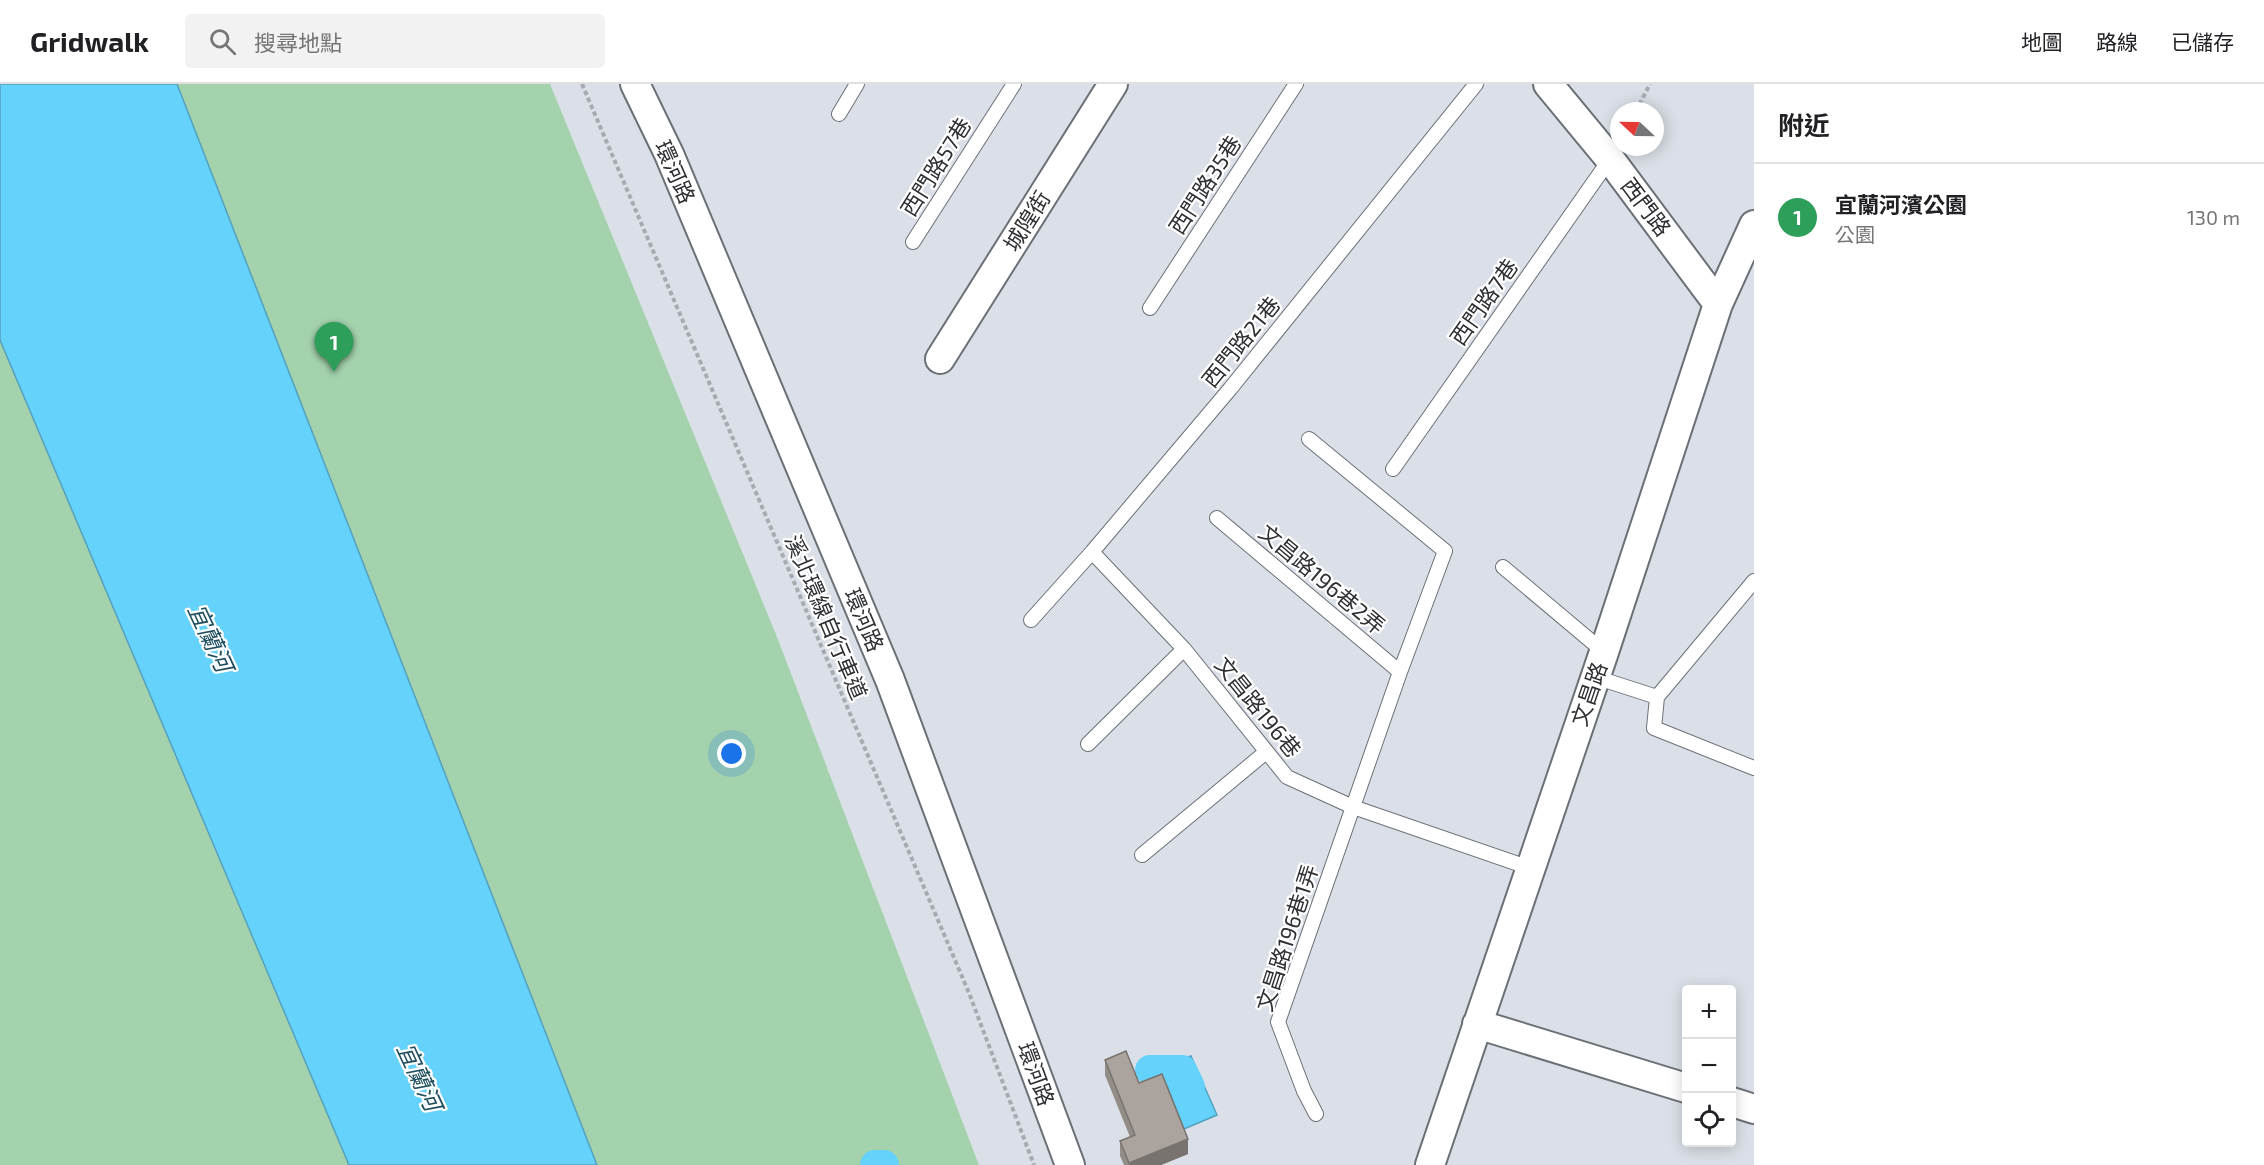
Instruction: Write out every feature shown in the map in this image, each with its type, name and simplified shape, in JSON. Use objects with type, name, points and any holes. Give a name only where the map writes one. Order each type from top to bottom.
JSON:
[{"type":"street","name":"環河路","points":[[635,84],[669,154],[890,680],[1070,1165]]},
{"type":"street","name":"城隍街","points":[[940,359],[1113,84]]},
{"type":"street","name":"西門路","points":[[1548,84],[1610,159],[1718,304]]},
{"type":"street","name":"文昌路","points":[[1430,1165],[1718,304],[1754,225]]},
{"type":"street","points":[[1478,1024],[1682,1087]]},
{"type":"street","points":[[1736,1104],[1754,1109]]},
{"type":"lane","points":[[840,114],[856,84]]},
{"type":"lane","name":"西門路57巷","points":[[913,242],[1014,84]]},
{"type":"lane","name":"西門路35巷","points":[[1150,308],[1296,84]]},
{"type":"lane","name":"西門路21巷","points":[[1030,620],[1092,552],[1230,389],[1476,84]]},
{"type":"lane","name":"西門路7巷","points":[[1393,469],[1610,159]]},
{"type":"lane","name":"文昌路196巷2弄","points":[[1309,440],[1445,552],[1353,807]]},
{"type":"lane","name":"文昌路196巷2弄","points":[[1217,518],[1400,672]]},
{"type":"lane","name":"文昌路196巷","points":[[1092,552],[1184,649],[1287,777],[1353,807],[1530,868]]},
{"type":"lane","points":[[1503,567],[1599,664],[1658,697]]},
{"type":"lane","points":[[1754,581],[1658,697],[1654,728],[1754,768]]},
{"type":"lane","points":[[1088,744],[1184,649]]},
{"type":"lane","points":[[1142,855],[1266,752]]},
{"type":"lane","name":"文昌路196巷1弄","points":[[1316,1114],[1304,1091],[1278,1022],[1353,807]]},
{"type":"path","name":"溪北環線自行車道","points":[[582,84],[969,993],[1034,1165]]},
{"type":"path","points":[[1641,102],[1650,84]]},
{"type":"green space","points":[[0,84],[550,84],[777,637],[979,1165],[0,1165]]},
{"type":"water","name":"宜蘭河","points":[[0,84],[177,84],[597,1165],[349,1165],[0,340]]},
{"type":"water","points":[[1191,1056],[1217,1115],[1184,1129],[1159,1066]]},
{"type":"building","points":[[1126,1051],[1139,1083],[1162,1074],[1188,1139],[1129,1163],[1120,1141],[1135,1135],[1105,1060]]},
{"type":"waterway","points":[[1150,1070],[1182,1070],[1190,1087]]},
{"type":"waterway","points":[[875,1165],[884,1165]]},
{"type":"place","name":"宜蘭河濱公園","points":[[334,372]]}]
